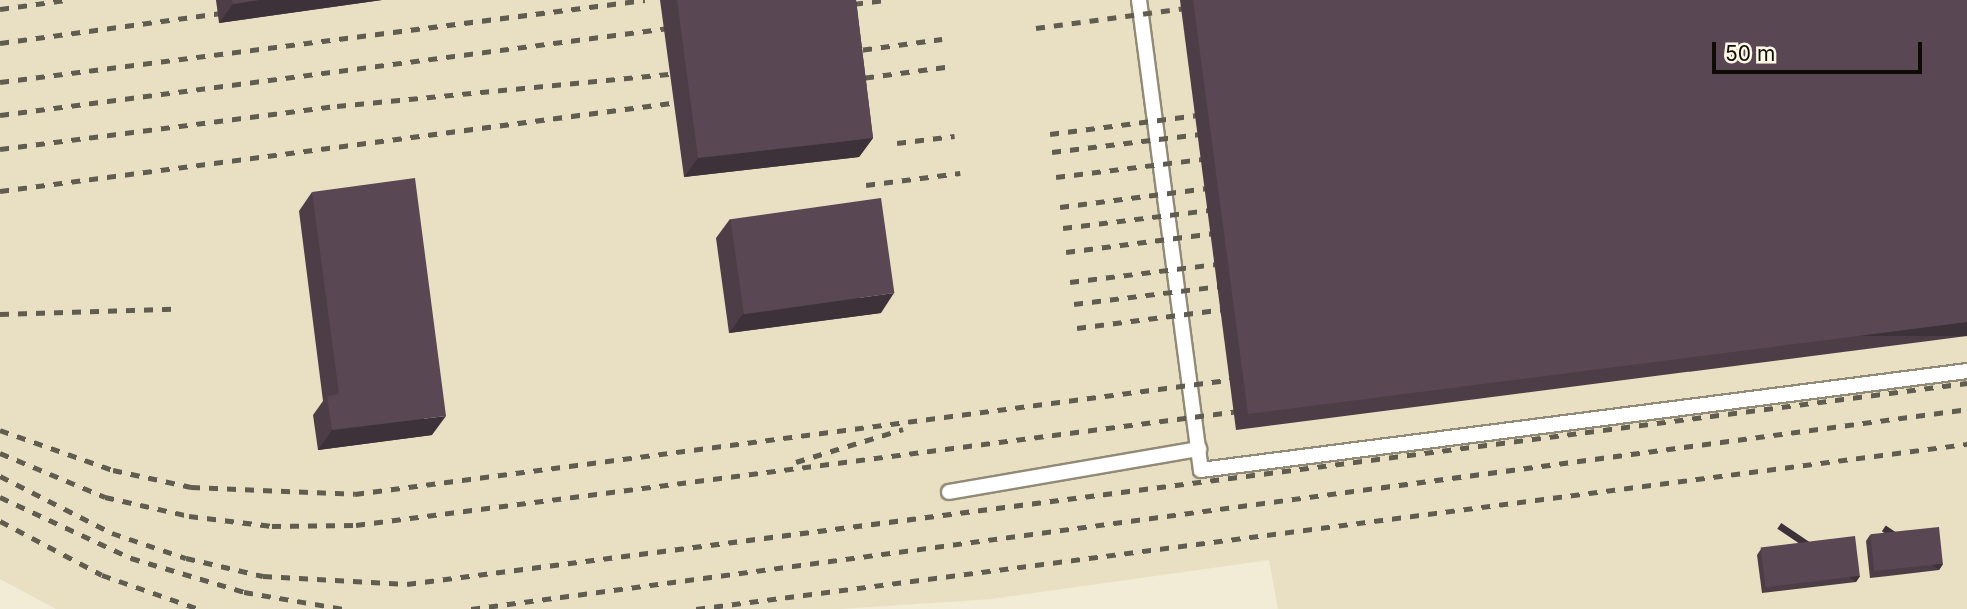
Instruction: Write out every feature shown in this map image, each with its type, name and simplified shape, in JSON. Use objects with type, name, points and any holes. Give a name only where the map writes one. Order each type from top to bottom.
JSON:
[{"type":"lane","points":[[1139,0],[1201,470],[1967,371]]},
{"type":"lane","points":[[949,492],[1199,449]]},
{"type":"shaded area","points":[[0,0],[1967,0],[1967,609],[1278,609],[1269,560],[992,599],[841,609],[56,609],[0,579]]},
{"type":"building","points":[[232,0],[259,0],[233,4]]},
{"type":"building","points":[[677,0],[856,0],[873,138],[698,158]]},
{"type":"building","points":[[1193,0],[1967,0],[1967,322],[1248,414]]},
{"type":"building","points":[[415,178],[446,416],[332,430],[327,396],[339,394],[312,192]]},
{"type":"building","points":[[881,198],[894,293],[744,314],[730,219]]},
{"type":"building","points":[[1939,527],[1943,564],[1874,571],[1870,534]]},
{"type":"building","points":[[1855,536],[1860,576],[1766,587],[1761,548]]},
{"type":"railway","points":[[0,9],[67,0]]},
{"type":"railway","points":[[0,82],[645,0]]},
{"type":"railway","points":[[836,6],[886,0]]},
{"type":"railway","points":[[1036,28],[1201,6]]},
{"type":"railway","points":[[0,43],[238,11]]},
{"type":"railway","points":[[0,115],[684,26]]},
{"type":"railway","points":[[845,52],[942,39]]},
{"type":"railway","points":[[847,80],[945,67]]},
{"type":"railway","points":[[0,149],[337,106],[689,72]]},
{"type":"railway","points":[[0,191],[694,100]]},
{"type":"railway","points":[[1050,134],[1214,113]]},
{"type":"railway","points":[[1052,152],[1217,132]]},
{"type":"railway","points":[[897,143],[955,136]]},
{"type":"railway","points":[[1056,177],[1220,157]]},
{"type":"railway","points":[[866,185],[960,173]]},
{"type":"railway","points":[[1060,207],[1224,186]]},
{"type":"railway","points":[[1063,228],[1227,208]]},
{"type":"railway","points":[[1066,252],[1231,231]]},
{"type":"railway","points":[[1070,282],[1234,262]]},
{"type":"railway","points":[[1074,304],[1238,284]]},
{"type":"railway","points":[[1077,328],[1241,307]]},
{"type":"railway","points":[[0,314],[173,309]]},
{"type":"railway","points":[[0,430],[113,470],[191,487],[355,494],[1250,377]]},
{"type":"railway","points":[[0,476],[112,533],[186,558],[263,576],[407,584],[1967,383]]},
{"type":"railway","points":[[0,453],[105,497],[189,516],[272,526],[356,525],[1255,409]]},
{"type":"railway","points":[[471,609],[1967,409]]},
{"type":"railway","points":[[796,462],[903,429]]},
{"type":"railway","points":[[696,609],[1967,444]]},
{"type":"railway","points":[[0,497],[131,558],[244,592],[344,609]]},
{"type":"railway","points":[[0,521],[102,575],[199,609]]}]
